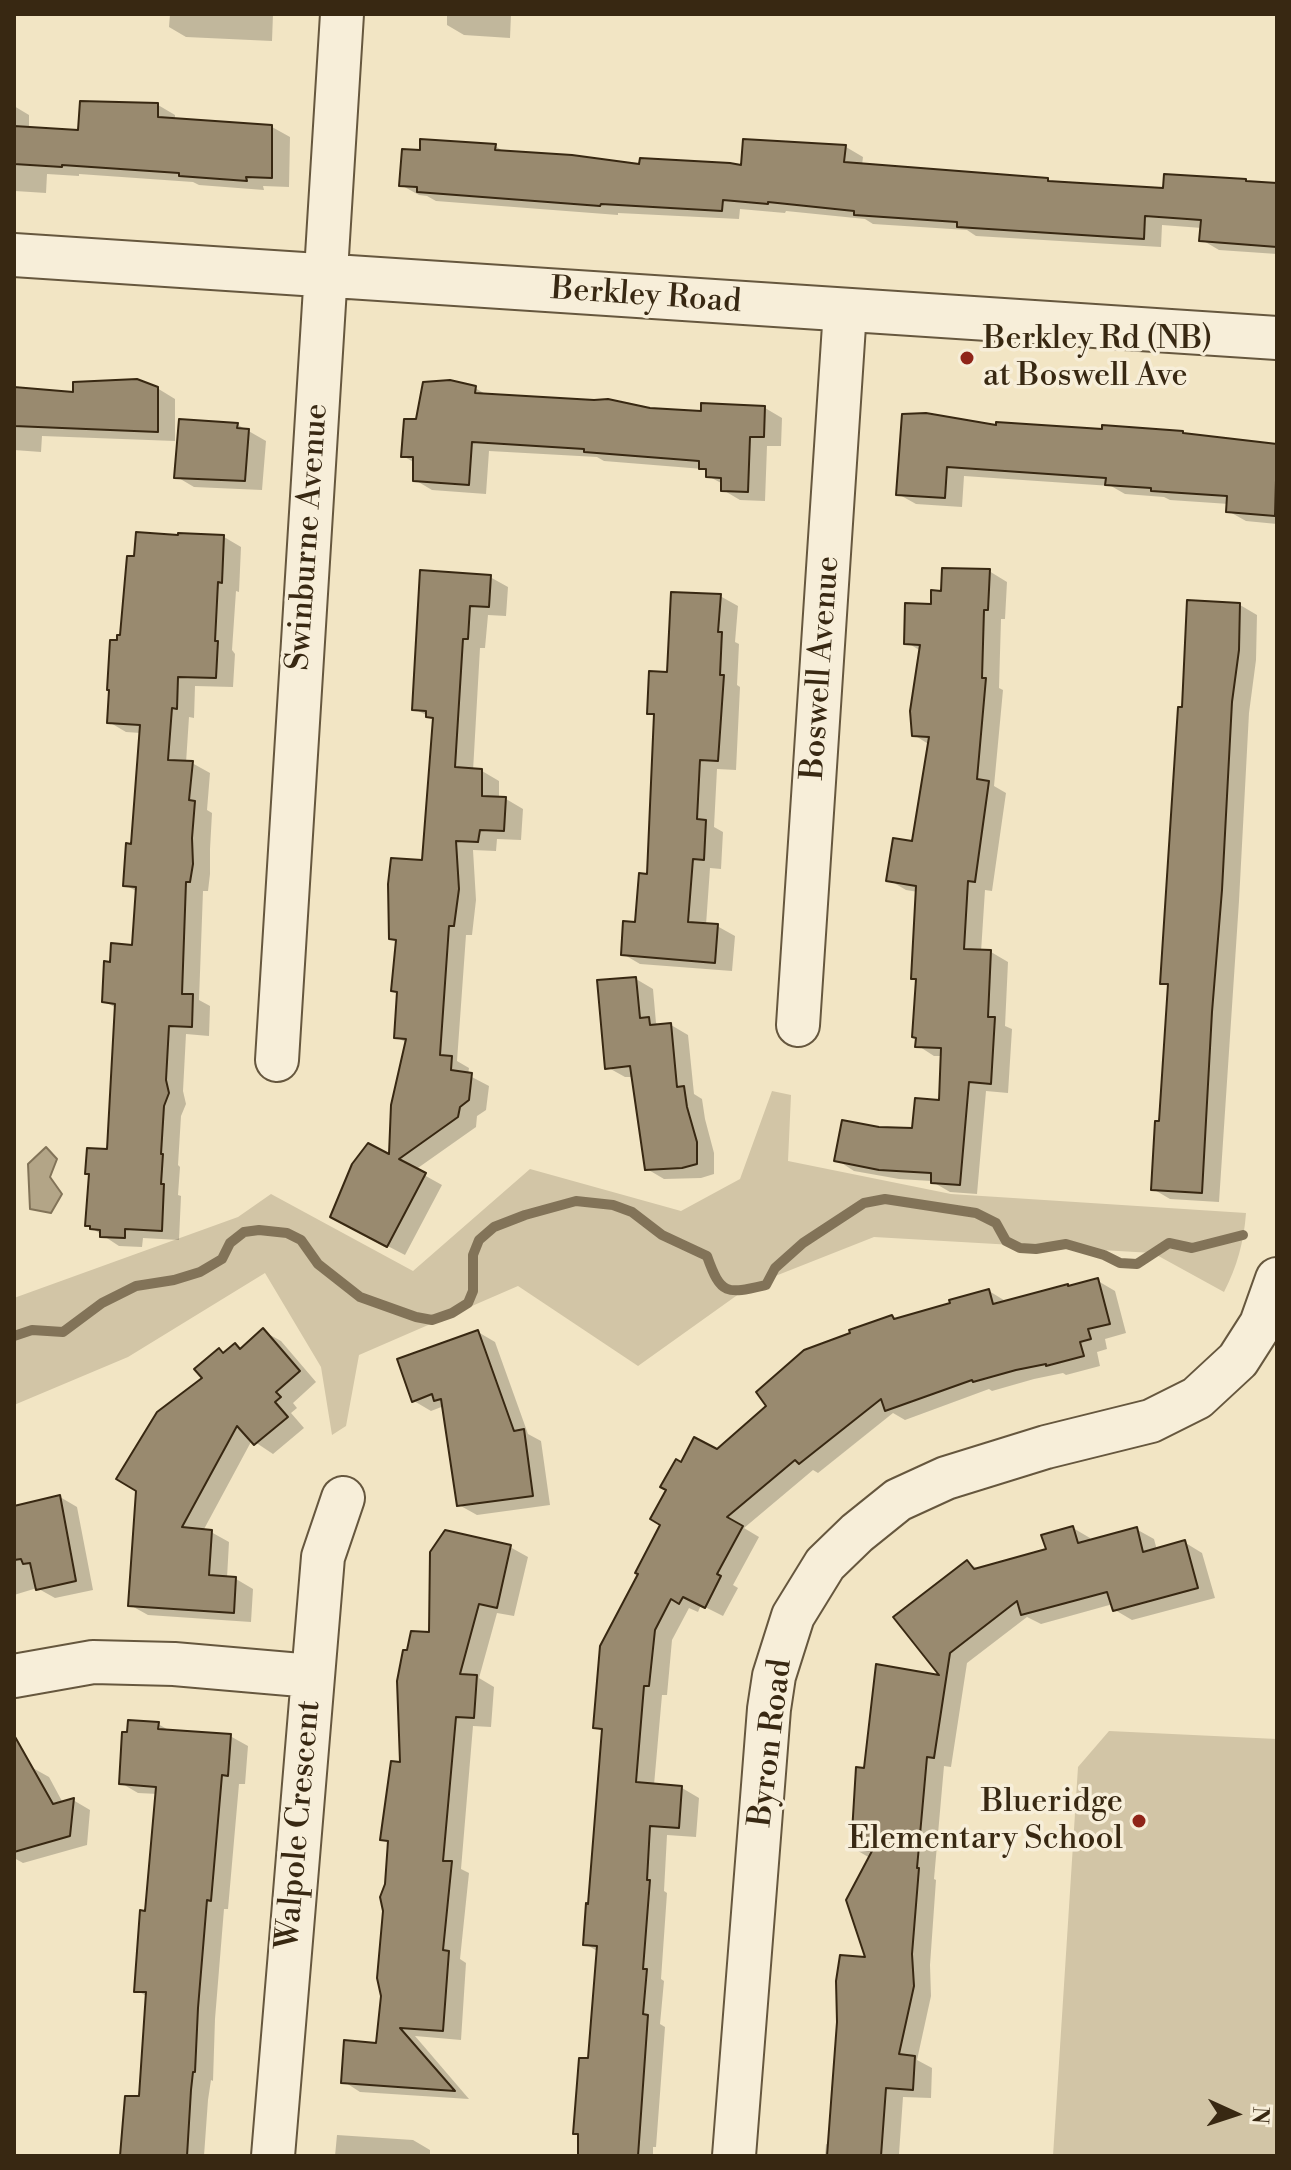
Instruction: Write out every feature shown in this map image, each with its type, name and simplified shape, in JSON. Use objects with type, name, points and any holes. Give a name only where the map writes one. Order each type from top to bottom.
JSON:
[{"type":"street","name":"Swinburne Avenue","points":[[277,1060],[342,14]]},
{"type":"street","name":"Berkley Road","points":[[14,255],[1277,338]]},
{"type":"street","name":"Boswell Avenue","points":[[798,1025],[845,310]]},
{"type":"street","name":"Byron Road","points":[[734,2156],[774,1676],[793,1616],[825,1564],[898,1500],[946,1478],[1046,1447],[1151,1421],[1197,1398],[1238,1360],[1261,1324],[1277,1279]]},
{"type":"street","name":"Walpole Crescent","points":[[273,2156],[323,1557],[343,1498]]},
{"type":"street","points":[[14,1676],[93,1662],[174,1664],[312,1676]]},
{"type":"shaded area","points":[[772,1091],[791,1095],[788,1161],[951,1194],[1246,1213],[1242,1244],[1233,1273],[1224,1292],[1153,1253],[874,1237],[750,1286],[638,1366],[518,1286],[359,1355],[346,1426],[332,1435],[321,1367],[265,1273],[128,1357],[14,1405],[14,1298],[238,1217],[271,1194],[413,1271],[530,1169],[681,1211],[740,1179]]},
{"type":"shaded area","points":[[46,1147],[57,1159],[50,1177],[62,1194],[51,1213],[30,1209],[28,1164]]},
{"type":"shaded area","name":"Blueridge Elementary School","points":[[1109,1731],[1277,1739],[1277,2156],[1053,2156],[1078,1767]]},
{"type":"building","points":[[80,101],[158,103],[158,117],[272,125],[272,178],[246,177],[247,181],[179,176],[179,173],[14,164],[14,126],[78,130]]},
{"type":"building","points":[[420,139],[496,144],[495,150],[572,155],[639,164],[640,158],[741,165],[743,139],[846,145],[844,162],[1048,178],[1048,181],[1163,188],[1164,174],[1246,179],[1277,183],[1277,247],[1199,241],[1201,220],[1145,216],[1144,239],[957,227],[957,222],[854,215],[854,211],[768,202],[723,200],[722,211],[600,206],[417,192],[417,187],[399,186],[402,149],[420,150]]},
{"type":"building","points":[[137,379],[158,387],[158,432],[14,426],[14,387],[73,392],[73,382]]},
{"type":"building","points":[[450,380],[476,386],[475,393],[608,399],[650,408],[701,411],[701,403],[765,406],[764,437],[750,437],[748,492],[721,491],[721,478],[706,477],[706,469],[699,469],[699,461],[472,442],[469,485],[413,481],[413,457],[401,457],[404,419],[416,419],[423,382]]},
{"type":"building","points":[[926,413],[996,425],[996,422],[1102,429],[1102,425],[1183,431],[1277,444],[1275,516],[1226,512],[1227,496],[1105,485],[1106,478],[947,467],[945,498],[896,495],[902,414]]},
{"type":"building","points":[[179,419],[238,423],[237,428],[249,429],[245,481],[174,478]]},
{"type":"building","points":[[136,532],[224,535],[222,583],[218,582],[216,678],[178,677],[177,709],[172,708],[168,760],[193,761],[189,800],[195,801],[193,864],[190,882],[186,882],[182,994],[193,994],[192,1027],[169,1026],[166,1080],[169,1093],[164,1106],[161,1154],[161,1184],[164,1184],[162,1231],[125,1229],[125,1238],[100,1237],[100,1230],[85,1226],[89,1174],[85,1174],[87,1148],[107,1149],[115,1004],[102,1002],[104,961],[110,962],[111,943],[132,945],[136,887],[123,886],[126,843],[131,844],[140,725],[107,723],[107,690],[110,640],[117,640],[117,635],[120,635],[127,556],[134,556]]},
{"type":"building","points":[[942,568],[990,569],[988,610],[984,610],[982,678],[986,678],[977,779],[989,781],[975,882],[968,881],[964,949],[991,950],[988,1017],[995,1017],[991,1084],[969,1082],[960,1185],[931,1183],[931,1173],[879,1170],[834,1161],[842,1120],[879,1127],[912,1128],[915,1098],[939,1100],[941,1048],[915,1047],[916,1038],[912,1037],[916,979],[911,979],[916,886],[886,881],[893,838],[912,841],[929,737],[912,736],[910,711],[920,645],[904,644],[905,603],[931,604],[931,590],[941,591]]},
{"type":"building","points":[[420,570],[491,575],[489,607],[470,606],[468,639],[463,639],[455,767],[482,769],[482,796],[506,797],[504,831],[480,830],[478,842],[456,841],[459,889],[454,926],[449,926],[440,1055],[452,1056],[451,1070],[472,1073],[469,1100],[460,1107],[458,1117],[399,1159],[426,1173],[387,1247],[330,1217],[352,1164],[368,1143],[389,1154],[391,1105],[406,1039],[394,1038],[397,992],[391,991],[396,940],[389,939],[388,884],[391,858],[422,860],[433,718],[426,717],[426,711],[412,710]]},
{"type":"building","points":[[671,592],[721,594],[718,632],[722,632],[720,675],[724,675],[718,761],[700,760],[697,819],[706,820],[704,860],[693,859],[688,922],[718,924],[715,963],[621,955],[623,921],[635,922],[639,873],[647,874],[654,714],[647,714],[649,671],[667,672]]},
{"type":"building","points":[[1187,600],[1240,603],[1202,1193],[1151,1190],[1168,984],[1160,984],[1178,707],[1182,707]]},
{"type":"building","points":[[636,977],[640,1018],[649,1017],[650,1025],[671,1023],[677,1087],[684,1086],[697,1142],[697,1164],[645,1170],[630,1066],[605,1069],[597,980]]},
{"type":"building","points":[[1098,1278],[1110,1324],[1088,1329],[1091,1339],[1080,1342],[1084,1356],[972,1380],[885,1411],[881,1399],[799,1464],[795,1460],[727,1517],[743,1526],[717,1574],[721,1576],[705,1608],[683,1597],[679,1604],[671,1599],[655,1630],[649,1686],[644,1686],[636,1782],[682,1786],[679,1828],[650,1826],[647,1880],[650,1880],[643,1969],[647,1969],[643,2014],[648,2015],[638,2156],[578,2156],[578,2134],[573,2134],[579,2058],[588,2058],[597,1946],[583,1945],[602,1729],[593,1728],[600,1646],[660,1525],[650,1519],[666,1490],[660,1487],[676,1459],[681,1462],[694,1437],[717,1449],[766,1406],[756,1392],[804,1350],[850,1333],[849,1330],[892,1315],[894,1319],[950,1303],[949,1300],[989,1289],[993,1304]]},
{"type":"building","points":[[263,1328],[300,1371],[276,1392],[281,1397],[275,1402],[288,1417],[254,1445],[237,1426],[182,1527],[212,1530],[209,1575],[236,1577],[234,1613],[128,1606],[136,1491],[116,1479],[157,1412],[202,1378],[194,1369],[219,1348],[223,1353],[235,1343],[240,1349]]},
{"type":"building","points":[[478,1330],[514,1431],[524,1429],[533,1496],[457,1506],[441,1399],[434,1401],[432,1394],[412,1402],[397,1359]]},
{"type":"building","points":[[60,1495],[76,1581],[36,1590],[30,1563],[14,1560],[14,1506]]},
{"type":"building","points":[[1073,1526],[1078,1543],[1137,1527],[1143,1552],[1185,1540],[1198,1588],[1113,1611],[1107,1592],[1021,1615],[1017,1601],[950,1653],[934,1758],[927,1757],[912,1954],[914,1986],[899,2054],[915,2056],[913,2090],[886,2088],[881,2156],[827,2156],[840,1955],[865,1957],[846,1900],[872,1851],[851,1849],[856,1767],[864,1768],[876,1664],[939,1675],[893,1617],[967,1560],[974,1569],[1046,1549],[1041,1535]]},
{"type":"building","points":[[445,1530],[511,1545],[497,1608],[479,1604],[460,1674],[477,1675],[474,1718],[456,1717],[443,1861],[452,1861],[443,1950],[449,1951],[443,2031],[400,2028],[455,2091],[341,2083],[344,2040],[376,2043],[381,1996],[377,1978],[383,1911],[380,1897],[385,1884],[388,1841],[380,1840],[391,1761],[400,1762],[397,1681],[403,1650],[407,1650],[411,1631],[429,1632],[430,1552]]},
{"type":"building","points":[[128,1720],[159,1722],[158,1729],[231,1734],[228,1776],[222,1775],[211,1901],[207,1900],[187,2156],[120,2156],[125,2096],[139,2096],[146,1992],[134,1992],[140,1910],[145,1911],[156,1787],[119,1784],[122,1732],[127,1732]]},
{"type":"building","points":[[14,1735],[53,1804],[74,1798],[70,1836],[14,1852]]},
{"type":"waterway","points":[[14,1336],[32,1330],[63,1332],[102,1303],[136,1286],[200,1272],[222,1259],[230,1243],[244,1232],[259,1230],[287,1233],[301,1240],[318,1264],[360,1297],[432,1320],[468,1303],[473,1291],[473,1255],[479,1240],[494,1227],[576,1201],[613,1205],[632,1212],[662,1235],[707,1256],[717,1279],[727,1289],[734,1290],[766,1285],[775,1268],[803,1243],[864,1203],[885,1199],[976,1213],[996,1223],[1006,1241],[1020,1248],[1066,1244],[1120,1263],[1137,1264],[1169,1243],[1192,1248],[1243,1235]]},
{"type":"place","name":"Berkley Rd (NB) at Boswell Ave","points":[[967,358]]},
{"type":"place","name":"Blueridge Elementary School","points":[[1139,1821]]}]
